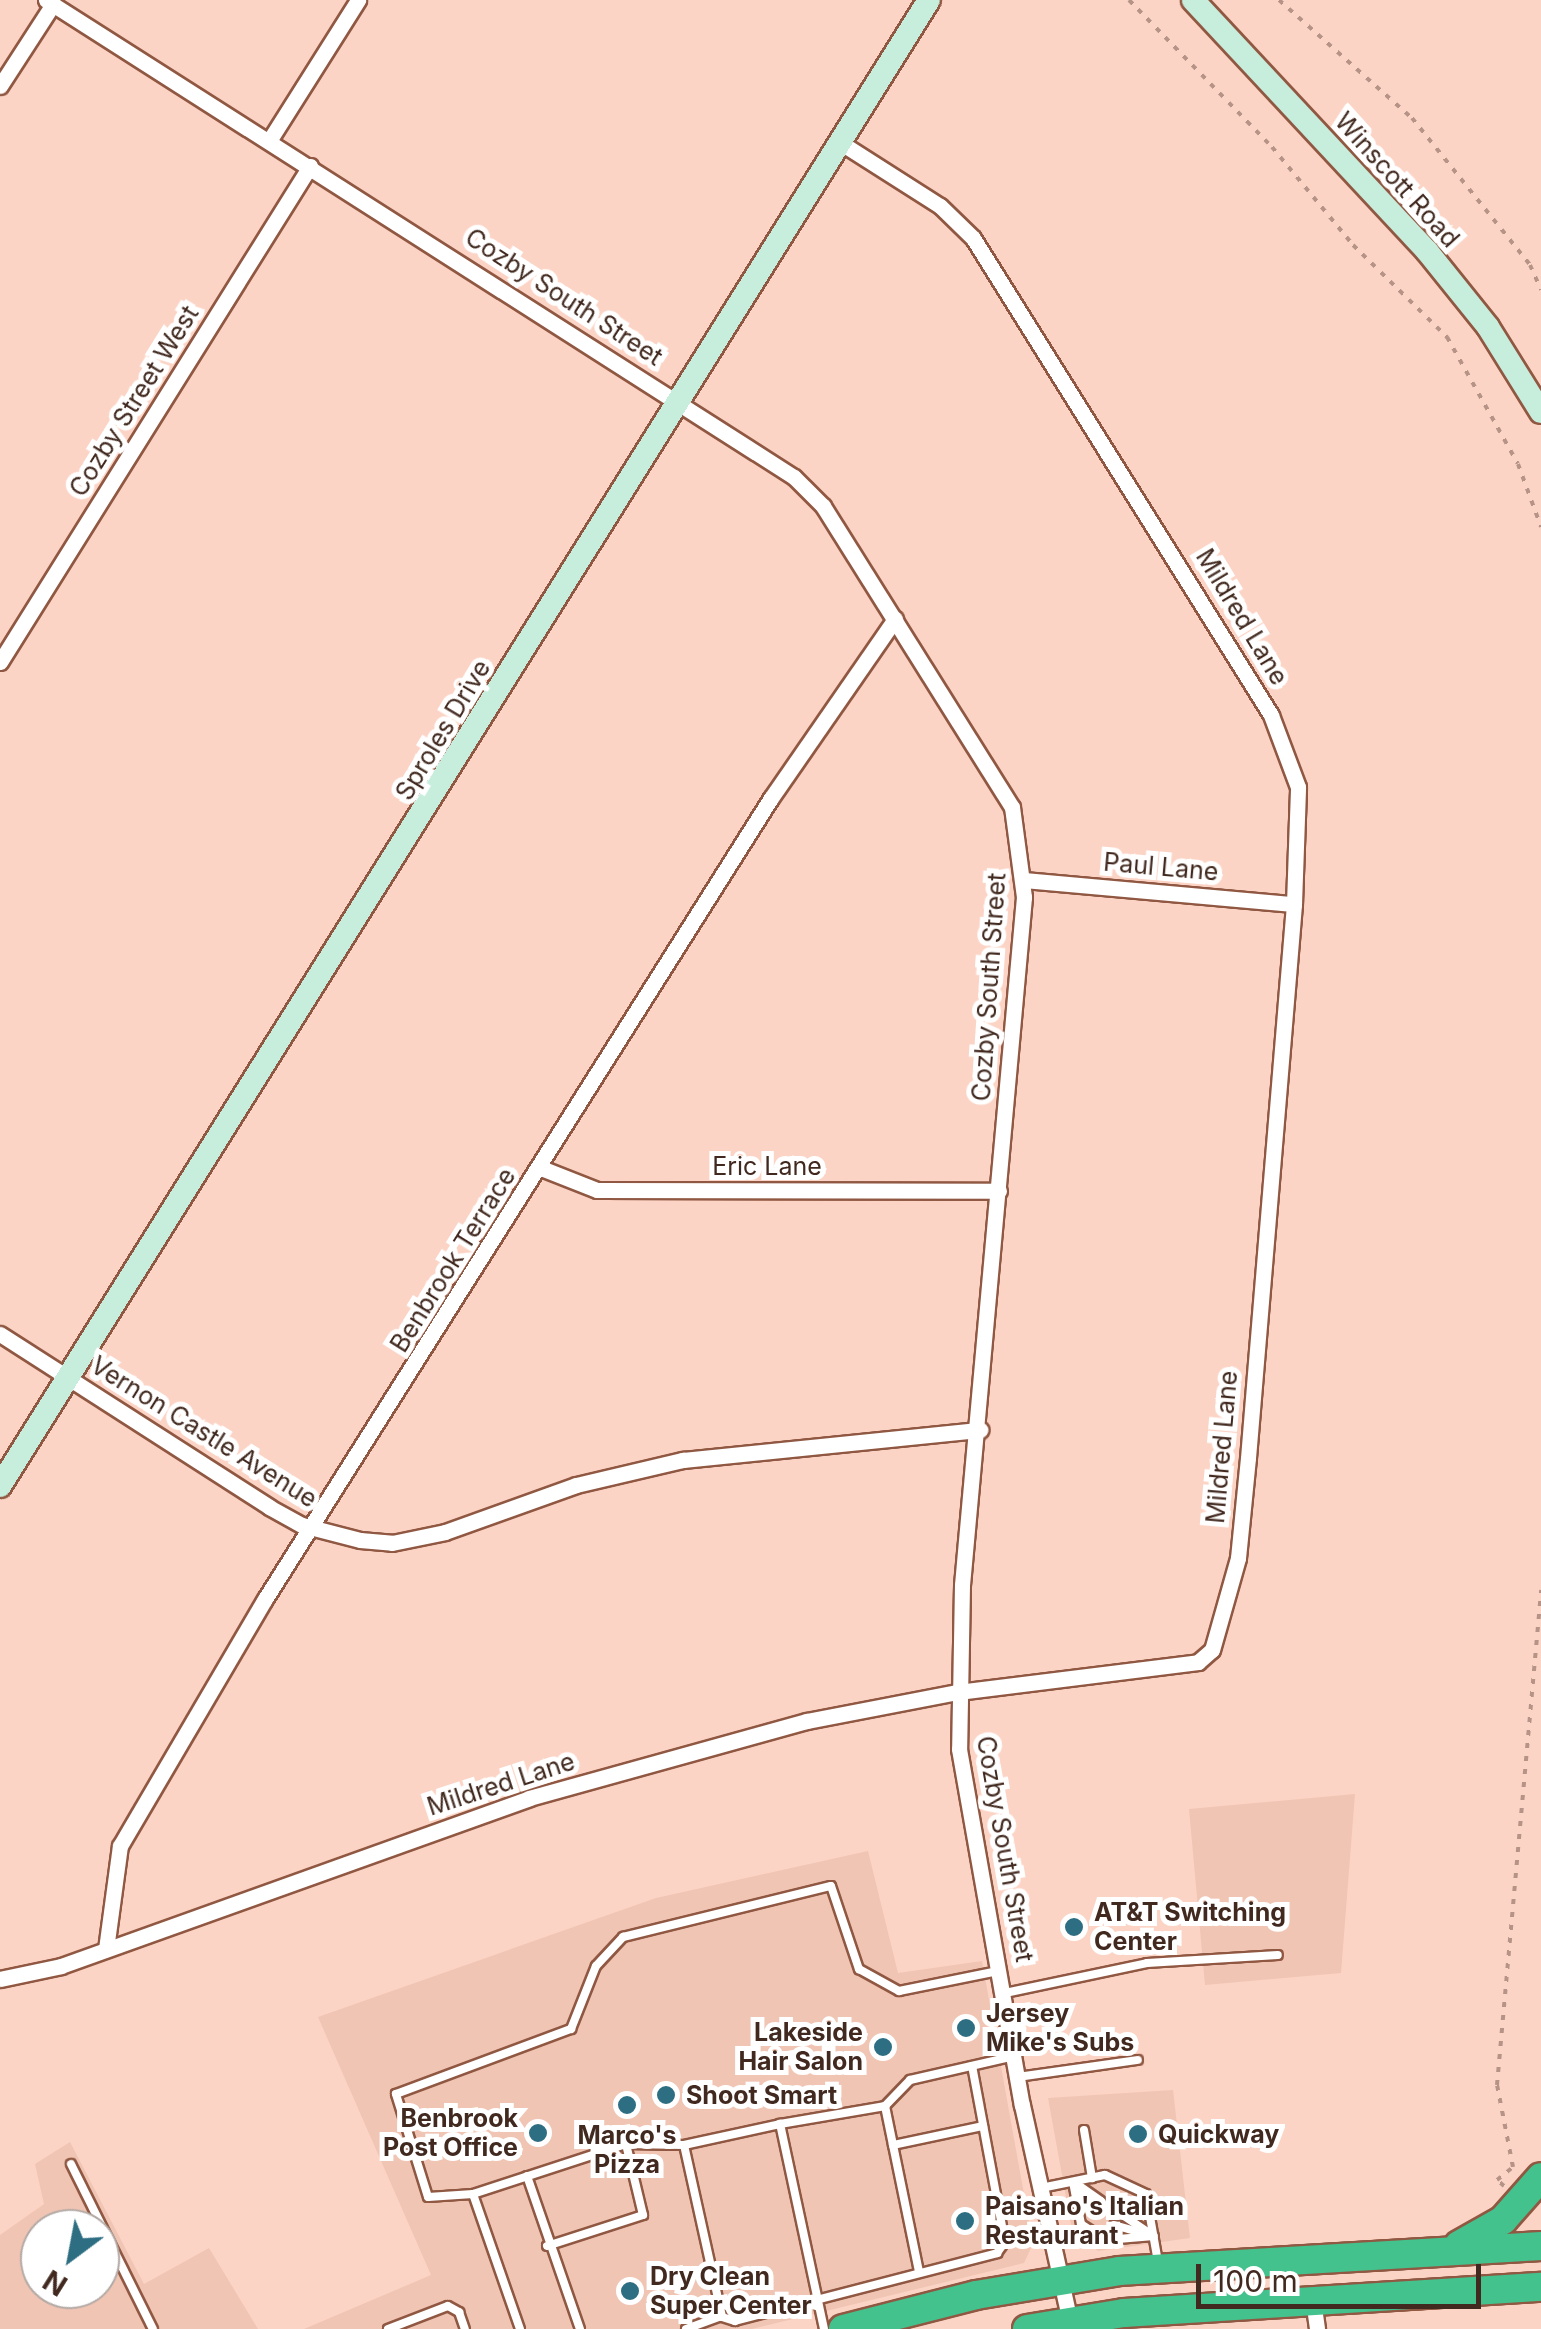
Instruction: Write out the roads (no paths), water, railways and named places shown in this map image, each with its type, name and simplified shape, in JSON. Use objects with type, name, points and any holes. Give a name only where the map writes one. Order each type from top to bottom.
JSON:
[{"type":"highway","points":[[1455,2247],[1503,2220],[1541,2177]]},
{"type":"highway","points":[[843,2329],[1062,2281],[1158,2266],[1455,2247],[1541,2246]]},
{"type":"highway","points":[[1027,2329],[1070,2321],[1313,2300],[1541,2287]]},
{"type":"street","points":[[269,140],[358,0]]},
{"type":"street","name":"Sproles Drive","points":[[0,1486],[929,0]]},
{"type":"street","name":"Winscott Road","points":[[1193,0],[1426,251],[1488,327],[1541,412]]},
{"type":"street","points":[[0,86],[49,2]]},
{"type":"street","name":"Cozby South Street","points":[[49,2],[794,477],[823,506],[1012,807],[1023,880],[958,1692],[958,1750],[1018,2078],[1070,2321]]},
{"type":"street","name":"Mildred Lane","points":[[0,1978],[106,1949],[530,1798],[807,1721],[958,1692],[1198,1662],[1212,1650],[1240,1538],[1294,904],[1298,787],[1272,715],[973,238],[940,206],[840,144]]},
{"type":"street","name":"Cozby Street West","points":[[0,662],[310,166]]},
{"type":"street","name":"Benbrook Terrace","points":[[106,1949],[120,1846],[313,1529],[772,798],[895,619]]},
{"type":"street","name":"Paul Lane","points":[[1023,880],[1294,904]]},
{"type":"street","name":"Eric Lane","points":[[541,1168],[598,1190],[999,1191]]},
{"type":"street","name":"Vernon Castle Avenue","points":[[0,1334],[313,1529],[392,1543],[445,1532],[576,1485],[684,1460],[980,1430]]},
{"type":"street","points":[[1313,2300],[1317,2329]]},
{"type":"lane","points":[[1000,1970],[900,1990],[859,1969],[831,1886],[623,1937],[596,1966],[571,2028],[396,2094],[428,2196],[473,2194],[626,2144],[684,2145],[885,2106],[910,2080],[1015,2056]]},
{"type":"lane","points":[[1005,1993],[1147,1964],[1278,1956]]},
{"type":"lane","points":[[1018,2078],[1138,2060]]},
{"type":"lane","points":[[686,2329],[721,2316],[735,2321],[996,2253],[1004,2242],[972,2066]]},
{"type":"lane","points":[[885,2106],[919,2272]]},
{"type":"lane","points":[[780,2124],[824,2329]]},
{"type":"lane","points":[[893,2145],[983,2126]]},
{"type":"lane","points":[[1084,2130],[1092,2178]]},
{"type":"lane","points":[[547,2246],[643,2215],[626,2144]]},
{"type":"lane","points":[[684,2145],[721,2316]]},
{"type":"lane","points":[[71,2164],[154,2329]]},
{"type":"lane","points":[[1041,2188],[1105,2175],[1146,2194],[1158,2266]]},
{"type":"lane","points":[[526,2176],[547,2246],[580,2329]]},
{"type":"lane","points":[[1073,2182],[1101,2201]]},
{"type":"lane","points":[[1073,2182],[1094,2211]]},
{"type":"lane","points":[[1073,2182],[1081,2224],[1106,2240],[1154,2236]]},
{"type":"lane","points":[[473,2194],[520,2329]]},
{"type":"lane","points":[[1121,2214],[1154,2236]]},
{"type":"lane","points":[[1114,2225],[1154,2236]]},
{"type":"lane","points":[[388,2329],[448,2306],[458,2312],[465,2329]]},
{"type":"place","name":"AT&T Switching Center","points":[[1074,1927]]},
{"type":"place","name":"Jersey Mike's Subs","points":[[966,2028]]},
{"type":"place","name":"Lakeside Hair Salon","points":[[883,2047]]},
{"type":"place","name":"Shoot Smart","points":[[666,2095]]},
{"type":"place","name":"Marco's Pizza","points":[[627,2105]]},
{"type":"place","name":"Benbrook Post Office","points":[[538,2133]]},
{"type":"place","name":"Quickway","points":[[1138,2134]]},
{"type":"place","name":"Paisano's Italian Restaurant","points":[[965,2221]]},
{"type":"place","name":"Dry Clean Super Center","points":[[630,2291]]}]
